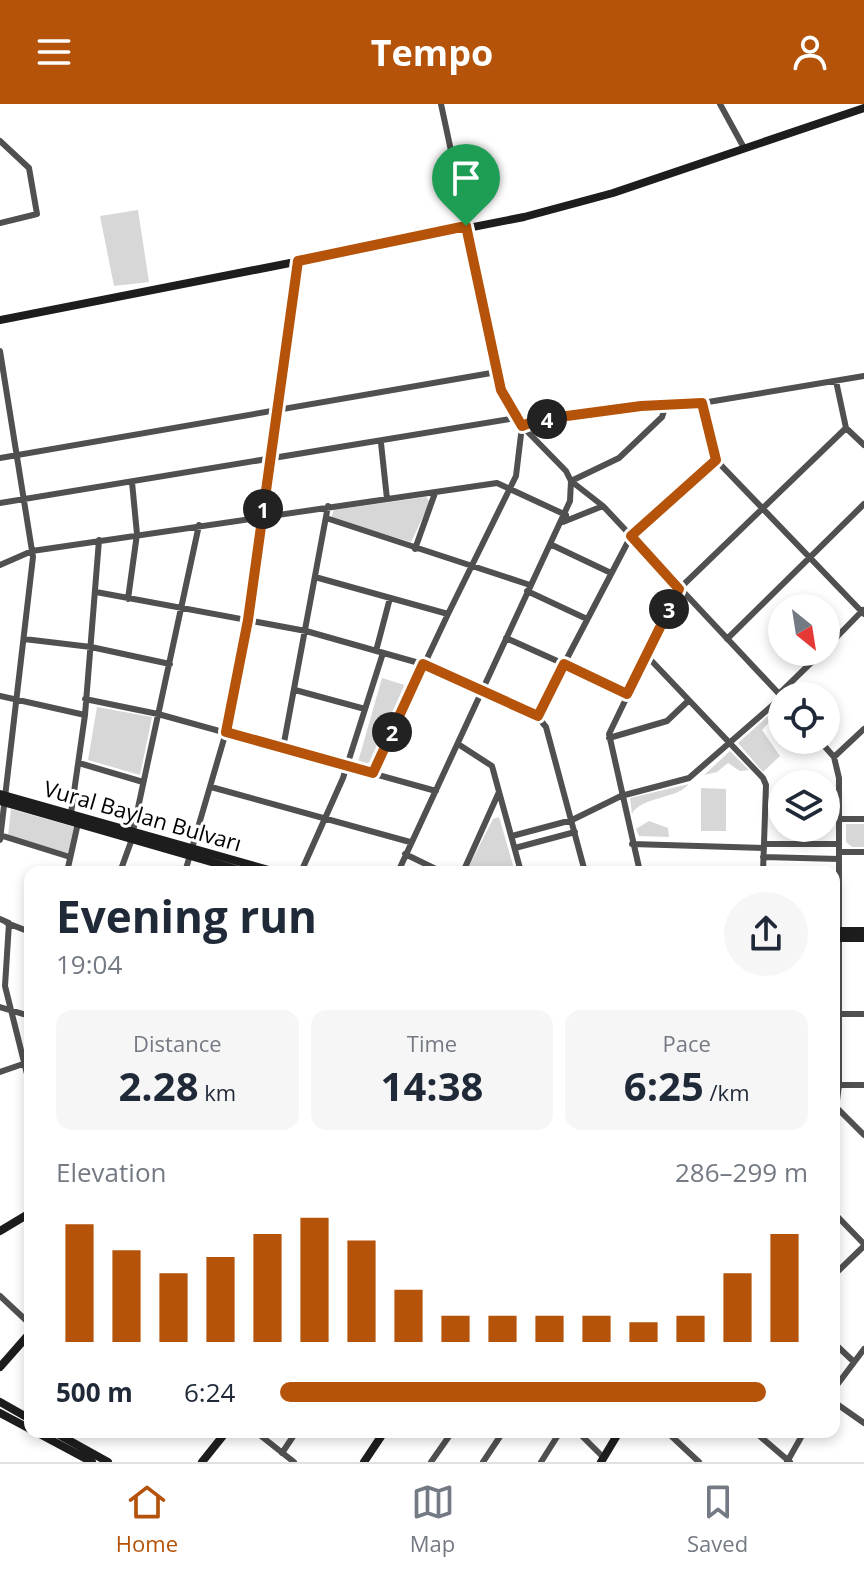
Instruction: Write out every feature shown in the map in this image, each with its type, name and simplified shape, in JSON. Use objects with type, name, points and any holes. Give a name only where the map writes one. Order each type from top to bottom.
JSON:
[{"type":"street","points":[[441,104],[504,398],[522,426],[566,471],[571,481],[603,506],[768,682]]},
{"type":"street","points":[[720,104],[743,146]]},
{"type":"street","points":[[0,320],[524,217],[613,193],[743,146],[864,108]]},
{"type":"street","points":[[0,141],[29,168],[37,214],[1,221]]},
{"type":"street","points":[[187,866],[226,732],[248,620],[298,261]]},
{"type":"street","points":[[0,351],[32,551],[17,699],[2,798],[0,838],[70,857]]},
{"type":"street","points":[[0,458],[497,372]]},
{"type":"street","points":[[522,426],[537,420],[702,403],[864,376]]},
{"type":"street","points":[[836,381],[846,428],[864,445]]},
{"type":"street","points":[[702,403],[716,460],[863,612],[840,634]]},
{"type":"street","points":[[571,481],[619,458],[662,417],[666,405]]},
{"type":"street","points":[[0,503],[381,443],[516,418]]},
{"type":"street","points":[[373,773],[518,471],[522,426]]},
{"type":"street","points":[[638,866],[609,738],[627,694],[679,589],[846,428]]},
{"type":"street","points":[[381,443],[387,499]]},
{"type":"street","points":[[538,716],[631,536],[716,460]]},
{"type":"street","points":[[400,866],[481,689],[565,518],[571,481]]},
{"type":"street","points":[[128,599],[137,534],[132,482]]},
{"type":"street","points":[[0,565],[32,551],[497,483],[565,518],[603,506]]},
{"type":"street","points":[[415,549],[435,493]]},
{"type":"street","points":[[727,639],[864,504]]},
{"type":"street","points":[[283,748],[328,506]]},
{"type":"street","points":[[326,518],[415,549],[473,565],[529,588],[587,619]]},
{"type":"street","points":[[122,866],[132,835],[199,525]]},
{"type":"street","points":[[71,813],[85,715],[99,540]]},
{"type":"street","points":[[552,545],[611,573]]},
{"type":"street","points":[[315,577],[448,614]]},
{"type":"street","points":[[96,592],[306,631],[423,664],[538,716],[546,727],[584,866]]},
{"type":"street","points":[[304,866],[348,765],[380,652],[390,598]]},
{"type":"street","points":[[506,638],[627,694]]},
{"type":"street","points":[[24,639],[91,647],[170,664]]},
{"type":"street","points":[[646,655],[766,785],[763,866]]},
{"type":"street","points":[[794,682],[809,666]]},
{"type":"street","points":[[295,690],[365,709]]},
{"type":"street","points":[[0,696],[85,715]]},
{"type":"street","points":[[85,699],[158,714],[436,791]]},
{"type":"street","points":[[609,738],[667,721],[688,701]]},
{"type":"street","points":[[512,836],[572,820],[621,796],[689,778],[768,708]]},
{"type":"street","points":[[834,757],[864,729]]},
{"type":"street","points":[[458,744],[489,761],[520,866]]},
{"type":"street","points":[[0,747],[11,748]]},
{"type":"street","points":[[831,754],[837,770]]},
{"type":"street","points":[[79,763],[143,782]]},
{"type":"street","points":[[211,787],[410,842]]},
{"type":"street","points":[[466,866],[499,792]]},
{"type":"street","name":"Vural Baylan Bulvarı","points":[[2,798],[71,813],[132,835]]},
{"type":"street","name":"Vural Baylan Bulvarı","points":[[2,798],[78,823],[251,866]]},
{"type":"street","points":[[840,819],[864,819]]},
{"type":"street","points":[[68,866],[78,823]]},
{"type":"street","points":[[515,848],[575,832]]},
{"type":"street","points":[[839,842],[839,866]]},
{"type":"street","points":[[632,844],[764,846],[839,852]]},
{"type":"street","name":"Vural Baylan Bulvarı","points":[[192,852],[230,866]]},
{"type":"street","points":[[763,857],[864,852]]},
{"type":"street","points":[[405,854],[430,866]]},
{"type":"street","points":[[0,920],[24,929]]},
{"type":"street","points":[[9,923],[4,1007],[24,1067]]},
{"type":"street","points":[[840,934],[864,931]]},
{"type":"street","points":[[840,934],[864,938]]},
{"type":"street","points":[[4,1007],[24,1014]]},
{"type":"street","points":[[840,1014],[864,1014]]},
{"type":"street","points":[[0,1072],[23,1064]]},
{"type":"street","points":[[840,1085],[864,1085]]},
{"type":"street","points":[[840,1111],[864,1135]]},
{"type":"street","points":[[0,1231],[24,1217]]},
{"type":"street","points":[[840,1219],[864,1245],[840,1269]]},
{"type":"street","points":[[0,1296],[24,1318]]},
{"type":"street","points":[[0,1367],[24,1340]]},
{"type":"street","points":[[840,1349],[854,1362]]},
{"type":"street","points":[[840,1381],[864,1349]]},
{"type":"street","points":[[0,1402],[24,1416]]},
{"type":"street","points":[[840,1406],[864,1423]]},
{"type":"street","points":[[0,1413],[24,1426]]},
{"type":"street","points":[[47,1438],[92,1462]]},
{"type":"street","points":[[65,1438],[108,1462]]},
{"type":"street","points":[[202,1462],[221,1438]]},
{"type":"street","points":[[263,1438],[294,1462]]},
{"type":"street","points":[[282,1453],[292,1438]]},
{"type":"street","points":[[364,1462],[380,1438]]},
{"type":"street","points":[[431,1462],[448,1438]]},
{"type":"street","points":[[483,1462],[499,1438]]},
{"type":"street","points":[[541,1462],[556,1438]]},
{"type":"street","points":[[583,1438],[603,1460],[616,1438]]},
{"type":"street","points":[[673,1438],[699,1462]]},
{"type":"street","points":[[762,1438],[788,1461],[801,1438]]},
{"type":"shaded area","points":[[138,210],[149,282],[114,286],[100,216]]},
{"type":"shaded area","points":[[426,497],[430,502],[411,542],[331,518],[334,510]]},
{"type":"shaded area","points":[[382,678],[408,686],[373,766],[358,762]]},
{"type":"shaded area","points":[[97,707],[152,717],[140,775],[88,760]]},
{"type":"shaded area","points":[[768,716],[768,723],[762,730],[768,739],[768,754],[780,756],[763,772],[738,743]]},
{"type":"shaded area","points":[[730,751],[749,770],[740,771],[728,763],[717,772],[704,775]]},
{"type":"shaded area","points":[[689,784],[676,793],[643,804],[632,814],[630,798]]},
{"type":"shaded area","points":[[701,788],[726,789],[726,831],[701,831]]},
{"type":"shaded area","points":[[11,809],[74,827],[68,853],[8,836]]},
{"type":"shaded area","points":[[499,817],[513,866],[469,866],[493,819]]},
{"type":"shaded area","points":[[649,821],[668,828],[669,837],[639,836],[636,829]]},
{"type":"shaded area","points":[[846,824],[864,824],[864,847],[852,847],[846,842]]},
{"type":"route","points":[[466,226],[501,390],[522,426],[537,420],[641,406],[702,403],[716,460],[631,536],[679,589],[627,694],[564,664],[538,716],[533,711],[423,664],[373,773],[226,732],[248,620],[298,261],[466,226]]}]
